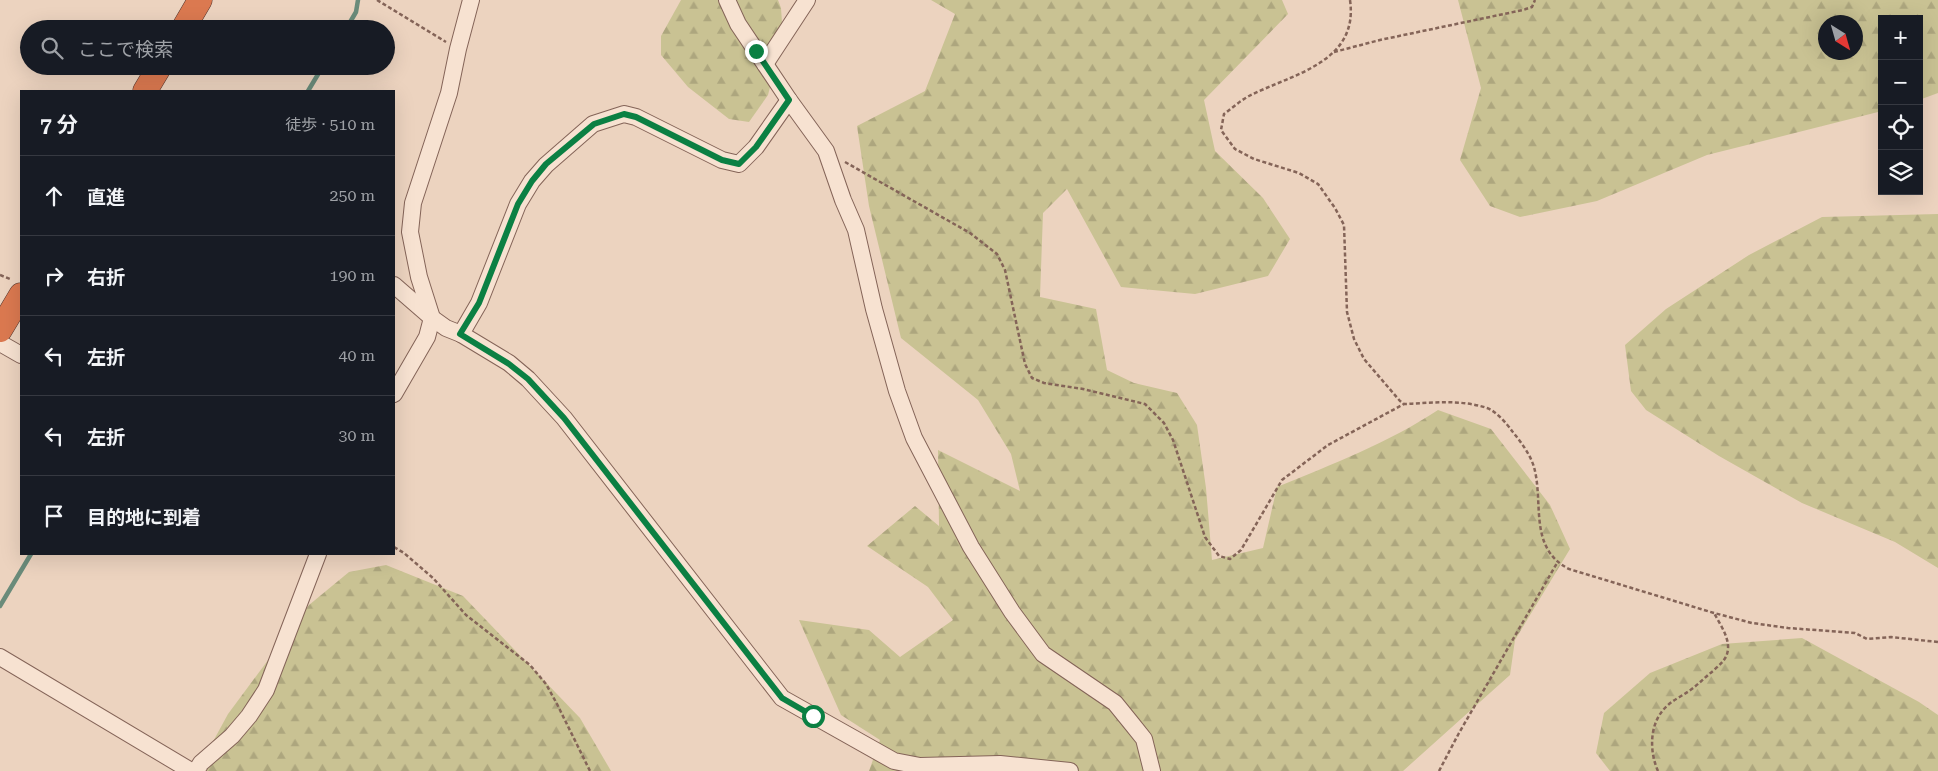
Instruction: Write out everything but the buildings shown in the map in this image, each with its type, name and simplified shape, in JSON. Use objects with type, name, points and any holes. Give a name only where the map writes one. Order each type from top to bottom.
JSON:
[{"type":"highway","points":[[188,20],[200,0]]},
{"type":"highway","points":[[146,90],[155,75]]},
{"type":"highway","points":[[0,330],[20,297]]},
{"type":"street","points":[[395,392],[427,338],[432,318],[419,277],[410,232],[413,203],[449,93],[471,0]]},
{"type":"street","points":[[727,0],[738,24],[826,151],[843,200],[856,230],[874,309],[897,391],[914,438],[971,547],[1012,612],[1043,654],[1116,703],[1144,739],[1152,771]]},
{"type":"street","points":[[765,64],[807,0]]},
{"type":"street","points":[[460,334],[482,295],[518,204],[546,164],[594,124],[624,114],[636,117],[722,160],[739,164],[756,147],[789,100]]},
{"type":"street","points":[[395,285],[446,328],[460,334],[509,364],[528,379],[564,418],[782,698],[894,761],[920,766],[1000,764],[1070,771]]},
{"type":"street","points":[[0,342],[20,354]]},
{"type":"street","points":[[196,771],[201,763],[232,736],[249,716],[266,690],[318,555]]},
{"type":"street","points":[[0,657],[191,771]]},
{"type":"path","points":[[377,0],[458,49]]},
{"type":"path","points":[[1350,0],[1351,23],[1344,39],[1333,53],[1312,69],[1248,97],[1224,114],[1221,130],[1235,149],[1261,161],[1299,173],[1318,184],[1335,208],[1344,225],[1347,312],[1354,339],[1364,359],[1404,404]]},
{"type":"path","points":[[1333,53],[1380,40],[1523,10],[1532,7],[1535,0]]},
{"type":"path","points":[[826,151],[970,233],[997,254],[1005,270],[1025,364],[1032,378],[1044,383],[1083,389],[1145,404],[1164,423],[1173,440],[1205,537],[1219,556],[1230,559],[1241,550],[1282,480],[1328,444],[1404,404],[1444,402],[1472,404],[1490,409],[1508,426],[1525,448],[1534,466],[1537,481],[1539,525],[1545,544],[1557,562],[1569,569],[1752,623],[1788,628],[1855,632],[1867,639],[1891,637],[1938,642]]},
{"type":"path","points":[[395,548],[433,578],[466,615],[530,665],[546,684],[590,771]]},
{"type":"path","points":[[1439,771],[1557,562]]},
{"type":"path","points":[[1658,771],[1654,762],[1652,746],[1658,718],[1666,707],[1691,690],[1724,661],[1728,650],[1727,640],[1714,613]]},
{"type":"green space","points":[[681,0],[778,0],[781,8],[783,37],[768,95],[749,122],[729,119],[688,87],[661,55],[661,36]]},
{"type":"green space","points":[[931,0],[1282,0],[1288,14],[1204,100],[1215,151],[1263,198],[1290,239],[1268,276],[1195,294],[1121,287],[1067,189],[1043,213],[1040,297],[1096,309],[1107,370],[1134,383],[1177,393],[1197,425],[1206,488],[1212,560],[1263,548],[1277,487],[1380,443],[1438,410],[1491,429],[1550,505],[1570,549],[1515,640],[1510,675],[1403,771],[869,771],[880,740],[841,715],[799,620],[869,630],[900,657],[953,620],[928,587],[867,546],[915,506],[939,526],[938,450],[1020,491],[1011,454],[978,400],[901,338],[869,206],[857,126],[925,91],[955,14]]},
{"type":"green space","points":[[1458,0],[1938,0],[1938,93],[1923,99],[1923,15],[1878,15],[1878,112],[1707,155],[1597,201],[1520,217],[1490,206],[1460,160],[1481,88]]},
{"type":"green space","points":[[1938,214],[1938,568],[1895,542],[1802,503],[1719,456],[1646,410],[1631,391],[1625,345],[1666,309],[1749,255],[1822,217]]},
{"type":"green space","points":[[386,565],[463,596],[580,718],[611,771],[197,771],[228,714],[309,605],[349,572]]},
{"type":"green space","points":[[1802,638],[1919,702],[1938,715],[1938,771],[1610,771],[1596,753],[1604,713],[1650,673],[1722,644]]},
{"type":"waterway","points":[[351,20],[356,12],[358,0]]},
{"type":"waterway","points":[[309,90],[318,75]]},
{"type":"waterway","points":[[0,606],[30,555]]},
{"type":"route","points":[[756,51],[789,100],[756,147],[739,164],[722,160],[636,117],[624,114],[612,116],[587,128],[546,164],[532,181],[518,204],[508,226],[479,303],[460,334],[509,364],[528,379],[564,418],[782,698],[813,716]]}]
